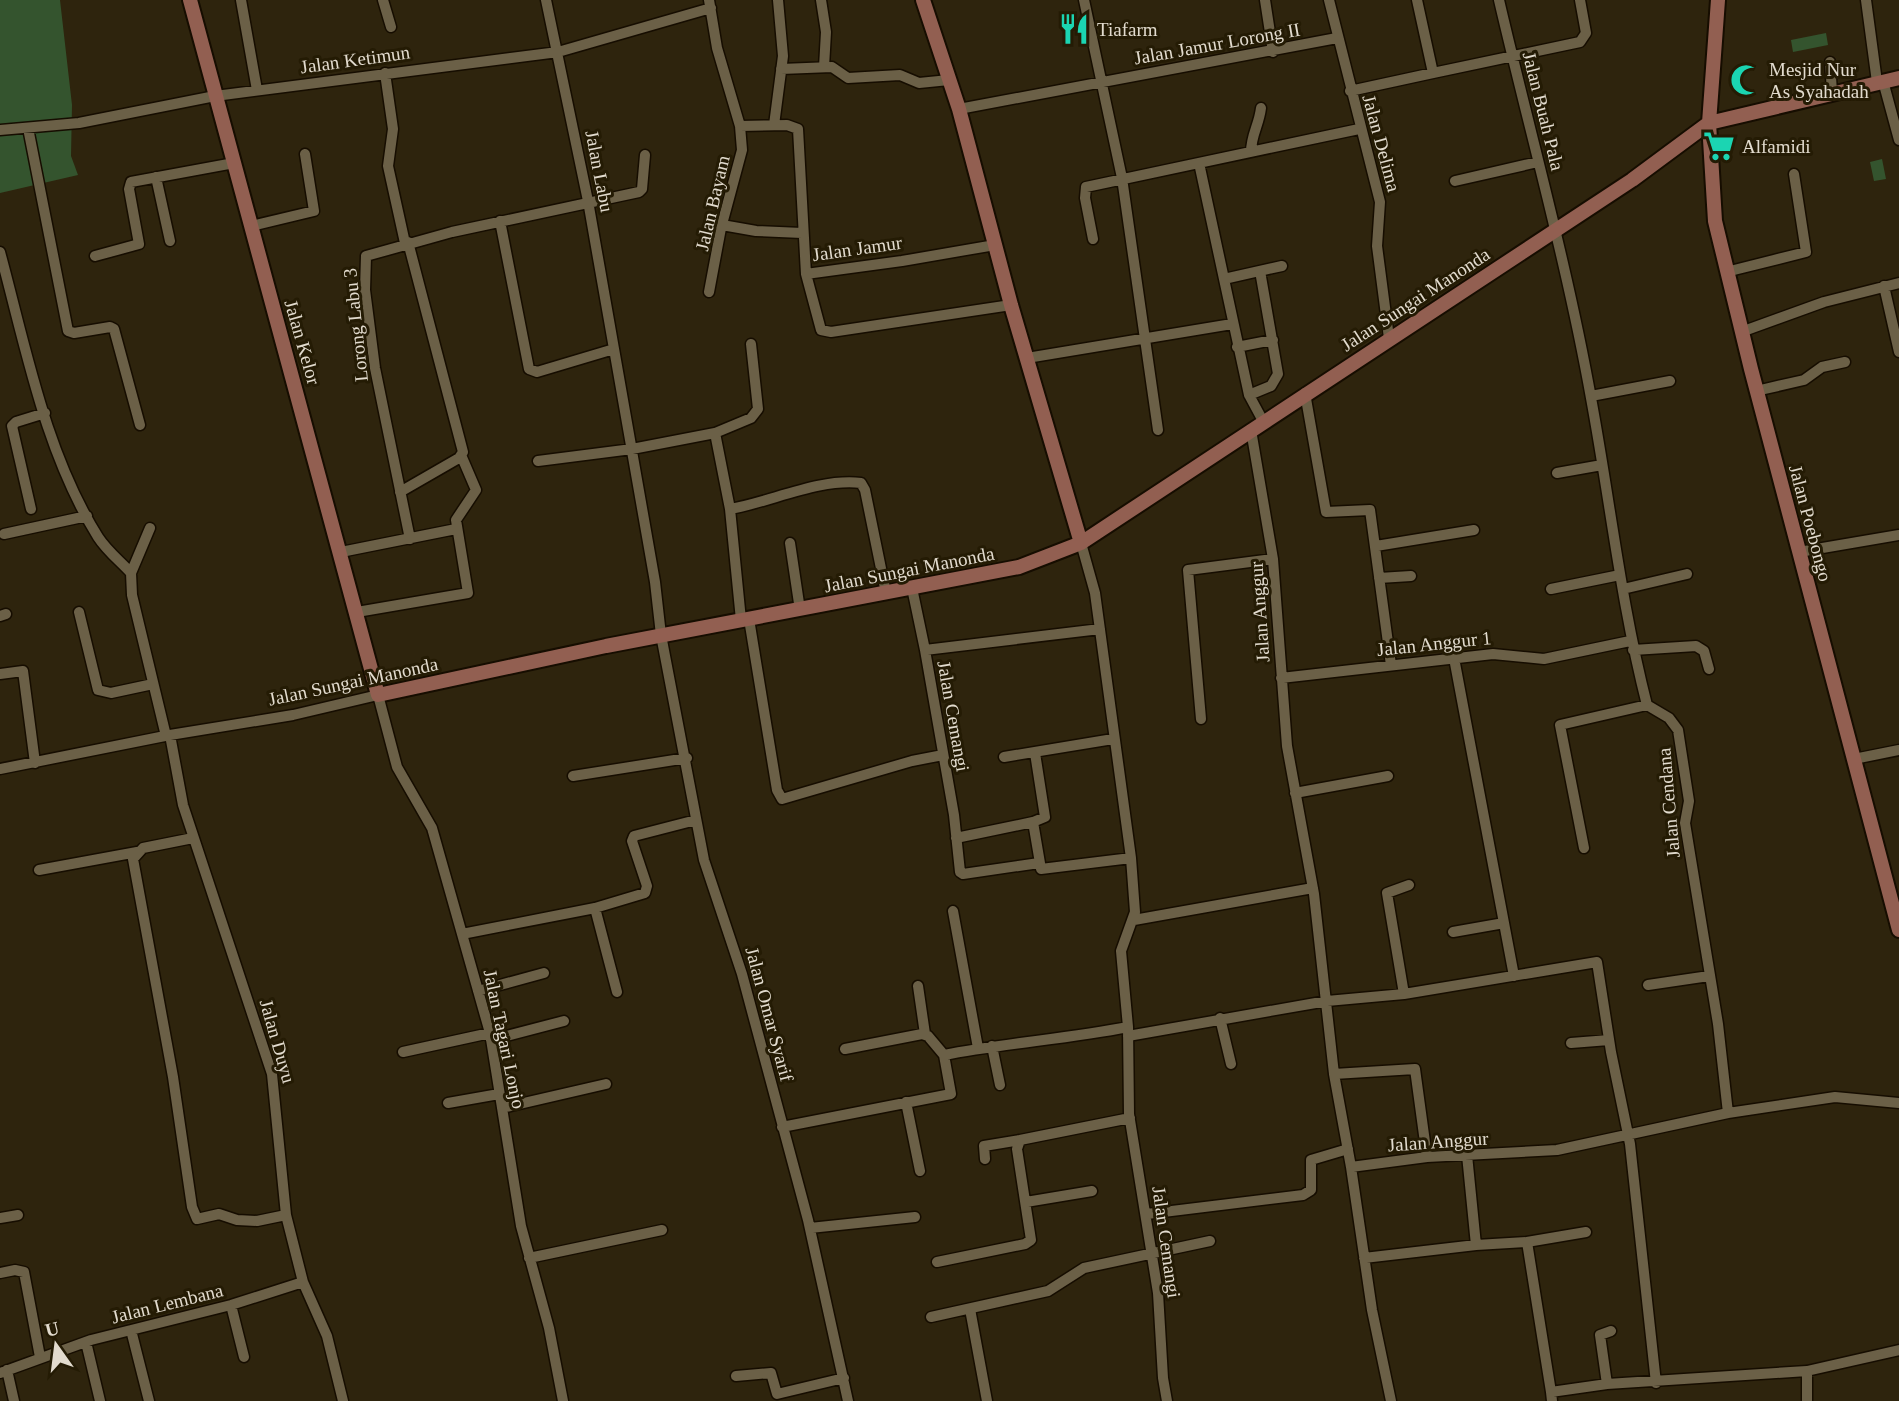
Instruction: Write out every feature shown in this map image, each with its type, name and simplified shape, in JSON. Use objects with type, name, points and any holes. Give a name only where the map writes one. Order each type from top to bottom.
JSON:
[{"type":"street","name":"Jalan Kelor","points":[[190,0],[378,695]]},
{"type":"street","points":[[241,0],[257,90]]},
{"type":"street","points":[[383,0],[391,27]]},
{"type":"street","name":"Jalan Labu","points":[[546,0],[589,201],[655,582],[661,635]]},
{"type":"street","points":[[774,125],[781,69],[782,24],[778,0]]},
{"type":"street","points":[[821,0],[826,32],[824,68]]},
{"type":"street","points":[[1084,0],[1122,178],[1143,340],[1158,430]]},
{"type":"street","points":[[1265,0],[1273,52]]},
{"type":"street","name":"Jalan Delima","points":[[1329,0],[1381,209],[1377,246],[1389,338]]},
{"type":"street","points":[[1416,0],[1433,73]]},
{"type":"street","name":"Jalan Buah Pala","points":[[1499,0],[1557,230]]},
{"type":"street","points":[[1350,91],[1583,40],[1586,33],[1580,0]]},
{"type":"street","name":"Jalan Poebongo","points":[[1718,0],[1709,123],[1713,204],[1726,272],[1899,930]]},
{"type":"street","points":[[1867,0],[1880,82],[1899,140]]},
{"type":"street","points":[[927,1],[1011,305],[1081,543]]},
{"type":"street","name":"Jalan Ketimun","points":[[0,130],[79,123],[257,90],[558,52],[710,4]]},
{"type":"street","name":"Jalan Bayam","points":[[709,292],[722,225],[742,152],[740,126],[717,48],[710,4]]},
{"type":"street","name":"Jalan Jamur Lorong II","points":[[959,109],[1337,38]]},
{"type":"street","points":[[1830,62],[1832,92]]},
{"type":"street","points":[[781,69],[835,68],[848,78],[900,75],[919,83],[949,80]]},
{"type":"street","points":[[357,612],[468,593],[456,529],[458,515],[476,490],[461,455],[462,446],[406,243],[388,166],[393,129],[385,73]]},
{"type":"street","points":[[1709,123],[1899,78]]},
{"type":"street","points":[[1251,152],[1251,136],[1259,122],[1261,108]]},
{"type":"street","name":"Jalan Sungai Manonda","points":[[0,769],[168,735],[293,715],[661,635],[1019,567],[1081,543],[1305,393],[1557,230],[1709,123]]},
{"type":"street","points":[[740,126],[774,125],[798,129],[806,274]]},
{"type":"street","points":[[27,128],[68,331],[74,333],[110,327],[114,329],[140,425]]},
{"type":"street","points":[[1093,239],[1085,188],[1359,129]]},
{"type":"street","points":[[251,226],[314,211],[305,154]]},
{"type":"street","name":"Lorong Labu 3","points":[[400,492],[375,368],[364,265],[369,253],[500,221],[642,191],[645,155]]},
{"type":"street","points":[[1455,181],[1538,162]]},
{"type":"street","points":[[95,256],[139,244],[129,185],[131,181],[234,163]]},
{"type":"street","name":"Jalan Anggur","points":[[1199,163],[1237,347],[1257,426],[1273,559],[1281,678],[1295,793],[1313,888],[1334,1074],[1351,1167],[1427,1157],[1557,1150],[1728,1113],[1835,1097],[1899,1103]]},
{"type":"street","points":[[1726,272],[1807,251],[1794,174]]},
{"type":"street","points":[[156,177],[170,241]]},
{"type":"street","points":[[500,221],[526,362],[531,371],[614,349]]},
{"type":"street","points":[[722,225],[756,231],[802,233]]},
{"type":"street","points":[[1557,230],[1591,396],[1631,646],[1647,705],[1560,725],[1584,848]]},
{"type":"street","name":"Jalan Jamur","points":[[995,245],[806,274],[818,323],[825,332],[886,326],[1011,305]]},
{"type":"street","points":[[0,252],[45,413],[58,452],[87,516],[105,547],[131,573],[150,528]]},
{"type":"street","points":[[1224,279],[1282,266]]},
{"type":"street","points":[[1249,395],[1275,383],[1278,372],[1260,271]]},
{"type":"street","points":[[1741,332],[1825,302],[1899,284]]},
{"type":"street","points":[[1884,286],[1899,352]]},
{"type":"street","points":[[1027,358],[1232,324]]},
{"type":"street","points":[[1237,347],[1273,340]]},
{"type":"street","points":[[538,461],[632,449],[715,433],[747,420],[758,409],[751,344]]},
{"type":"street","points":[[1756,391],[1804,380],[1822,367],[1846,362]]},
{"type":"street","points":[[1591,396],[1670,381]]},
{"type":"street","points":[[1305,393],[1326,512],[1369,509],[1391,664]]},
{"type":"street","points":[[31,509],[12,426],[16,422],[45,413]]},
{"type":"street","points":[[715,433],[730,509],[745,620],[777,790],[782,799],[912,761],[943,755]]},
{"type":"street","points":[[410,539],[400,492],[461,455]]},
{"type":"street","points":[[1557,473],[1602,466]]},
{"type":"street","points":[[730,509],[850,482],[861,484],[865,490],[886,593]]},
{"type":"street","points":[[4,534],[87,516]]},
{"type":"street","points":[[341,552],[456,529]]},
{"type":"street","points":[[1376,546],[1474,530]]},
{"type":"street","points":[[1798,552],[1899,535]]},
{"type":"street","points":[[790,543],[800,610]]},
{"type":"street","name":"Jalan Cemangi","points":[[1081,543],[1094,584],[1131,858],[1134,920],[1124,935],[1121,951],[1128,1032],[1130,1118],[1147,1214],[1159,1306],[1167,1401]]},
{"type":"street","points":[[1201,719],[1188,570],[1273,559]]},
{"type":"street","name":"Jalan Duyu","points":[[131,573],[132,598],[180,792],[272,1074],[286,1215],[303,1282],[327,1336],[343,1401]]},
{"type":"street","points":[[1623,589],[1687,574]]},
{"type":"street","points":[[1551,589],[1620,575]]},
{"type":"street","points":[[1379,579],[1411,576]]},
{"type":"street","points":[[912,588],[925,650]]},
{"type":"street","points":[[79,612],[98,690],[108,693],[153,684]]},
{"type":"street","name":"Jalan Cemangi","points":[[1040,863],[960,872],[925,650],[1100,629]]},
{"type":"street","name":"Jalan Omar Syarif","points":[[661,635],[687,758],[704,860],[742,974],[810,1228],[848,1401]]},
{"type":"street","name":"Jalan Anggur 1","points":[[1281,678],[1501,653],[1544,659],[1631,646],[1696,646],[1704,651],[1709,669]]},
{"type":"street","points":[[1454,658],[1514,976]]},
{"type":"street","points":[[0,674],[23,671],[34,762]]},
{"type":"street","name":"Jalan Tagari Lonjo","points":[[378,695],[397,767],[429,820],[491,1036],[529,1258],[549,1328],[564,1401]]},
{"type":"street","name":"Jalan Cendana","points":[[1647,705],[1669,718],[1678,730],[1689,801],[1684,818],[1728,1113]]},
{"type":"street","points":[[1004,757],[1113,738]]},
{"type":"street","points":[[1854,759],[1899,750]]},
{"type":"street","points":[[956,838],[1033,822],[1045,817],[1035,753]]},
{"type":"street","points":[[573,776],[687,758]]},
{"type":"street","points":[[1295,793],[1388,776]]},
{"type":"street","points":[[462,934],[595,908],[646,893],[632,841],[635,835],[696,820]]},
{"type":"street","points":[[1033,822],[1041,869],[1131,858]]},
{"type":"street","points":[[38,870],[137,852],[143,848],[193,838]]},
{"type":"street","points":[[137,852],[133,859],[134,872],[162,1013],[195,1217],[219,1214],[237,1220],[257,1221],[286,1215]]},
{"type":"street","points":[[1405,994],[1387,893],[1409,886]]},
{"type":"street","points":[[1134,920],[1313,888]]},
{"type":"street","points":[[595,908],[617,992]]},
{"type":"street","points":[[953,911],[978,1048]]},
{"type":"street","points":[[1453,932],[1504,923]]},
{"type":"street","points":[[944,1055],[992,1046],[1128,1032],[1327,1001],[1405,994],[1597,962],[1637,1196],[1656,1383]]},
{"type":"street","points":[[478,991],[544,973]]},
{"type":"street","points":[[1648,985],[1709,976]]},
{"type":"street","points":[[782,1127],[952,1093],[944,1055],[925,1034],[918,986]]},
{"type":"street","points":[[1220,1018],[1231,1064]]},
{"type":"street","points":[[403,1052],[564,1021]]},
{"type":"street","points":[[845,1049],[925,1034]]},
{"type":"street","points":[[1572,1043],[1609,1040]]},
{"type":"street","points":[[992,1046],[1000,1085]]},
{"type":"street","points":[[1334,1074],[1415,1069],[1427,1157]]},
{"type":"street","points":[[502,1108],[606,1084]]},
{"type":"street","points":[[448,1103],[499,1094]]},
{"type":"street","points":[[906,1102],[920,1171]]},
{"type":"street","points":[[985,1159],[984,1146],[1130,1118]]},
{"type":"street","points":[[937,1262],[1028,1243],[1031,1237],[1017,1149],[1020,1140]]},
{"type":"street","points":[[1147,1214],[1303,1195],[1311,1190],[1311,1160],[1348,1149]]},
{"type":"street","points":[[1467,1156],[1476,1245]]},
{"type":"street","points":[[1351,1167],[1372,1310],[1391,1401]]},
{"type":"street","points":[[1026,1202],[1091,1191]]},
{"type":"street","points":[[0,1218],[18,1216]]},
{"type":"street","points":[[810,1228],[915,1217]]},
{"type":"street","points":[[529,1258],[662,1230]]},
{"type":"street","points":[[1364,1258],[1527,1242],[1586,1232]]},
{"type":"street","points":[[931,1317],[1048,1291],[1084,1268],[1151,1256],[1210,1241]]},
{"type":"street","points":[[1527,1242],[1552,1397],[1607,1384],[1656,1383],[1807,1371],[1899,1350]]},
{"type":"street","points":[[0,1273],[15,1270],[24,1272],[40,1357]]},
{"type":"street","name":"Jalan Lembana","points":[[4,1372],[86,1342],[231,1305],[303,1282]]},
{"type":"street","points":[[231,1305],[244,1357]]},
{"type":"street","points":[[970,1309],[987,1401]]},
{"type":"street","points":[[131,1330],[149,1401]]},
{"type":"street","points":[[1607,1384],[1600,1335],[1611,1331]]},
{"type":"street","points":[[86,1342],[100,1401]]},
{"type":"street","points":[[1807,1371],[1807,1401]]},
{"type":"street","points":[[4,1372],[14,1401]]},
{"type":"street","points":[[736,1376],[771,1373],[778,1398],[844,1378]]},
{"type":"green space","points":[[0,0],[60,0],[72,105],[71,156],[78,175],[0,193]]},
{"type":"green space","points":[[1826,33],[1828,45],[1793,52],[1791,40]]},
{"type":"green space","points":[[1882,159],[1886,179],[1874,181],[1870,162]]},
{"type":"place","name":"Tiafarm","points":[[1074,29]]},
{"type":"place","name":"Mesjid Nur As Syahadah","points":[[1746,80]]},
{"type":"place","name":"Alfamidi","points":[[1719,146]]}]
